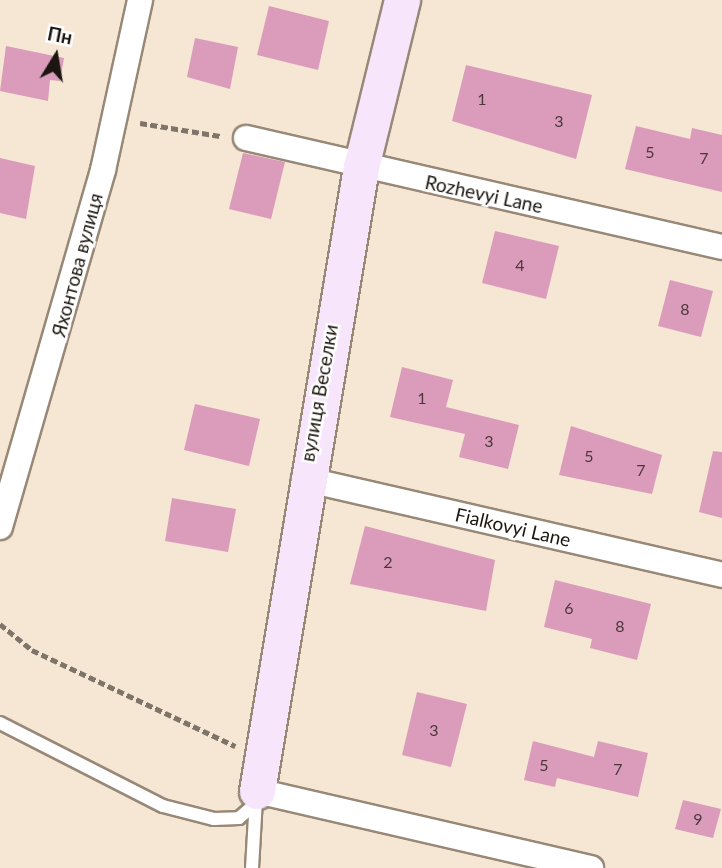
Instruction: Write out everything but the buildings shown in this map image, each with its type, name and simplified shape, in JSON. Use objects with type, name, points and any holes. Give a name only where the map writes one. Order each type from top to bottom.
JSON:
[{"type":"street","name":"Яхонтова вулиця","points":[[0,527],[115,117],[140,0]]},
{"type":"street","name":"вулиця Веселки","points":[[256,797],[304,479],[361,167],[402,0]]},
{"type":"street","name":"Rozhevyi Lane","points":[[246,138],[361,167],[722,247]]},
{"type":"street","name":"Fialkovyi Lane","points":[[304,479],[722,575]]},
{"type":"street","points":[[256,797],[591,868]]},
{"type":"lane","points":[[0,723],[163,806],[214,819],[239,818],[256,797]]},
{"type":"lane","points":[[252,868],[256,797]]},
{"type":"path","points":[[115,117],[194,135],[246,138]]},
{"type":"path","points":[[0,624],[33,650],[240,748],[263,751]]}]
